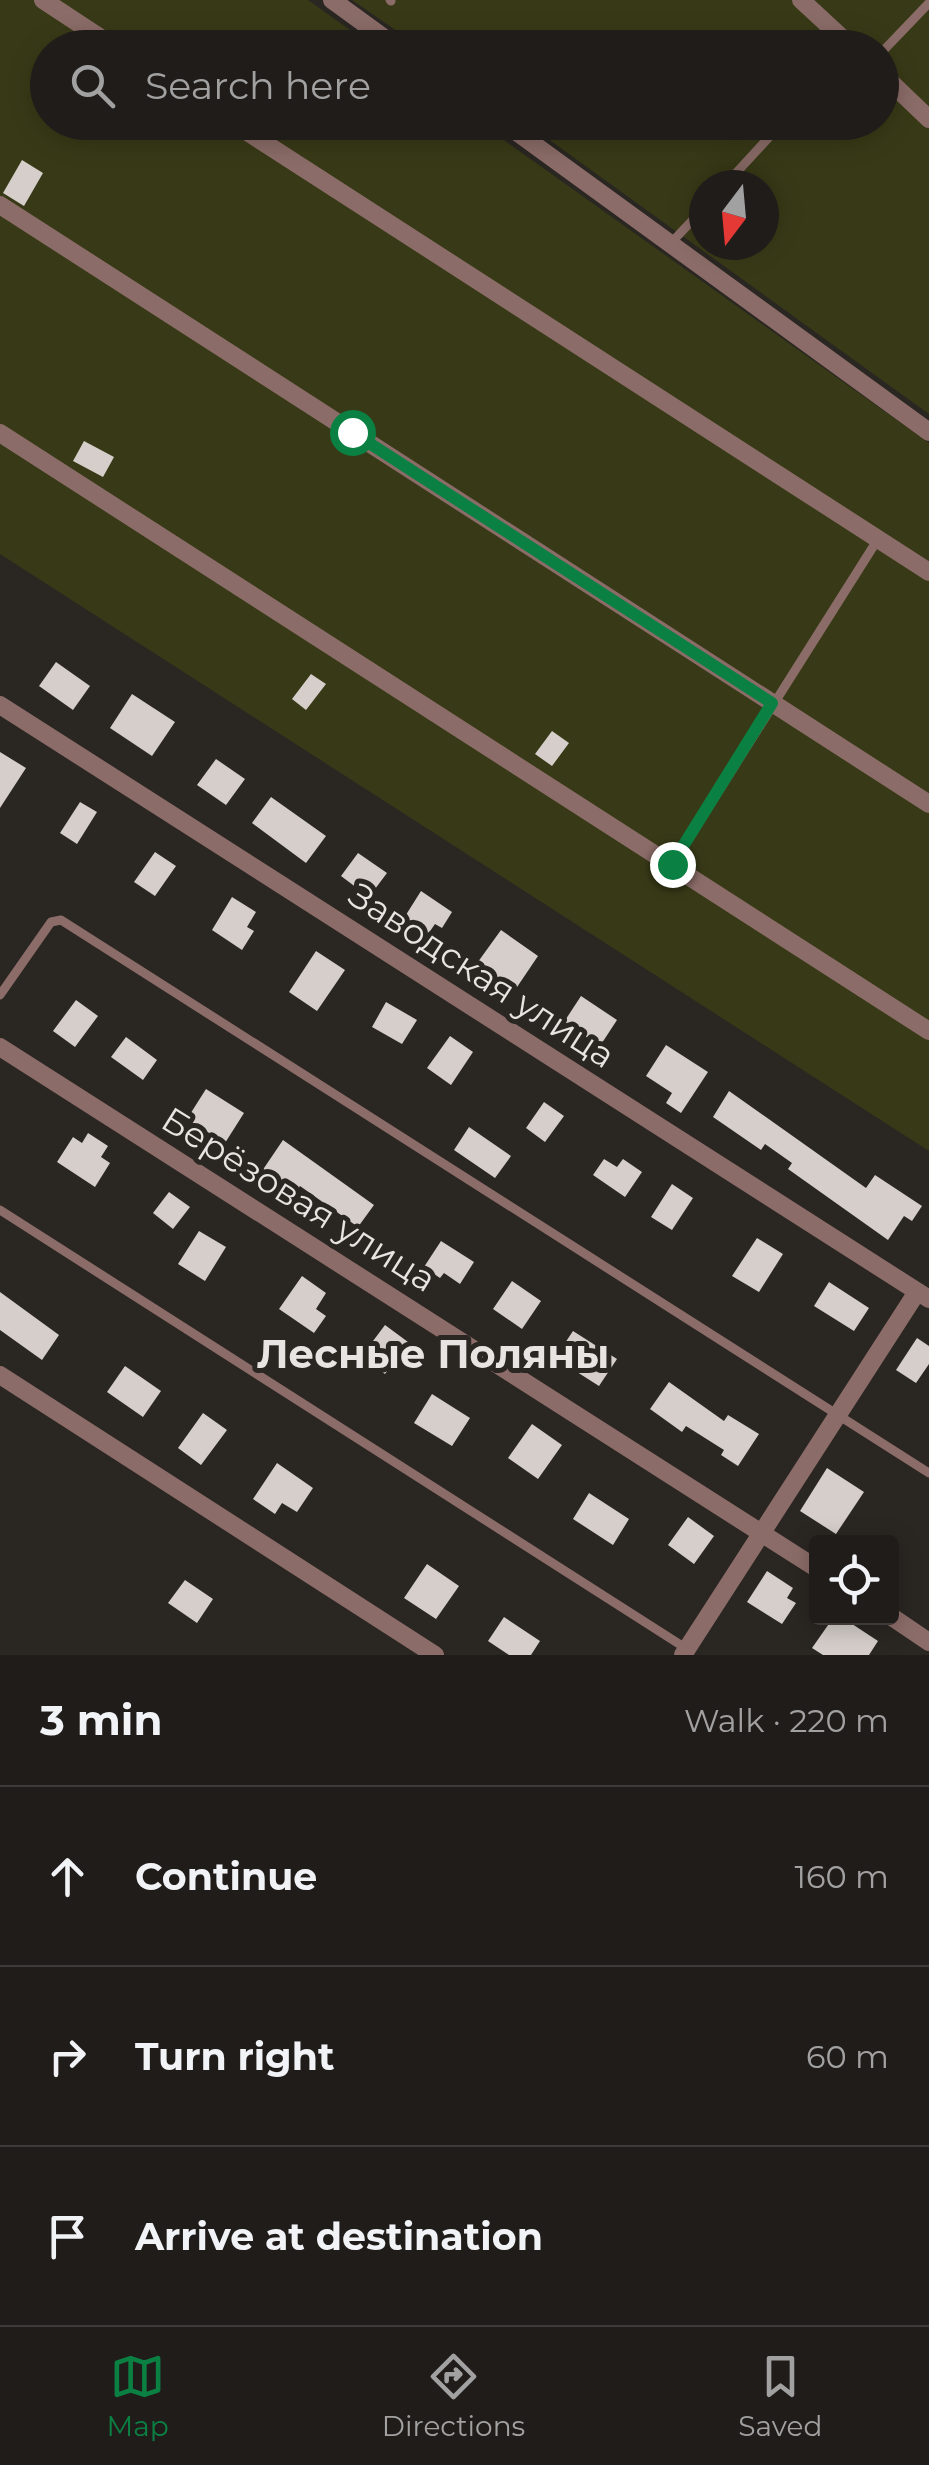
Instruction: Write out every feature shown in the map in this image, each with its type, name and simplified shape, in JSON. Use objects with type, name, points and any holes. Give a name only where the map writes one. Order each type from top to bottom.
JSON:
[{"type":"street","points":[[43,0],[89,30]]},
{"type":"street","points":[[332,0],[373,30]]},
{"type":"street","points":[[801,0],[834,30]]},
{"type":"street","points":[[899,90],[929,119]]},
{"type":"street","points":[[260,140],[929,572]]},
{"type":"street","points":[[528,140],[929,432]]},
{"type":"street","points":[[0,205],[929,804]]},
{"type":"street","points":[[0,433],[929,1032]]},
{"type":"street","name":"Заводская улица","points":[[0,705],[923,1296]]},
{"type":"street","name":"Берёзовая улица","points":[[0,1047],[809,1563]]},
{"type":"street","points":[[685,1652],[838,1414],[923,1296]]},
{"type":"street","points":[[0,1375],[436,1655]]},
{"type":"street","points":[[899,1622],[929,1642]]},
{"type":"lane","points":[[899,35],[929,4]]},
{"type":"lane","points":[[739,170],[766,140]]},
{"type":"lane","points":[[670,244],[689,224]]},
{"type":"lane","points":[[672,864],[878,539]]},
{"type":"lane","points":[[0,995],[51,922],[61,920],[929,1472]]},
{"type":"lane","points":[[0,1210],[685,1652]]},
{"type":"green space","points":[[0,0],[308,0],[350,30],[30,30],[30,140],[504,140],[929,443],[929,1151],[0,554]]},
{"type":"green space","points":[[352,0],[929,0],[929,414],[716,260],[779,260],[779,170],[689,170],[689,241],[550,140],[899,140],[899,30],[395,30]]},
{"type":"building","points":[[22,160],[43,173],[24,206],[3,193]]},
{"type":"building","points":[[84,441],[114,457],[103,477],[73,461]]},
{"type":"building","points":[[56,662],[90,686],[73,710],[39,686]]},
{"type":"building","points":[[311,674],[326,684],[306,710],[292,699]]},
{"type":"building","points":[[132,694],[175,722],[152,756],[110,728]]},
{"type":"building","points":[[552,731],[569,743],[552,766],[535,754]]},
{"type":"building","points":[[0,752],[26,768],[0,808]]},
{"type":"building","points":[[216,759],[245,779],[226,805],[197,785]]},
{"type":"building","points":[[271,797],[326,836],[306,863],[252,823]]},
{"type":"building","points":[[80,802],[97,812],[77,844],[60,833]]},
{"type":"building","points":[[155,852],[176,866],[155,896],[134,882]]},
{"type":"building","points":[[358,853],[387,873],[369,897],[341,876]]},
{"type":"building","points":[[421,891],[452,912],[442,928],[435,924],[428,934],[404,918]]},
{"type":"building","points":[[232,897],[256,912],[247,927],[254,931],[242,950],[212,930]]},
{"type":"building","points":[[501,930],[538,956],[513,993],[475,966]]},
{"type":"building","points":[[316,951],[345,970],[317,1011],[289,992]]},
{"type":"building","points":[[581,996],[617,1020],[600,1046],[564,1022]]},
{"type":"building","points":[[76,1000],[98,1016],[75,1047],[53,1031]]},
{"type":"building","points":[[386,1002],[417,1020],[402,1044],[372,1027]]},
{"type":"building","points":[[450,1036],[473,1052],[451,1085],[427,1068]]},
{"type":"building","points":[[126,1037],[157,1060],[143,1080],[111,1057]]},
{"type":"building","points":[[666,1045],[708,1072],[681,1113],[666,1103],[672,1093],[646,1076]]},
{"type":"building","points":[[206,1089],[244,1113],[225,1143],[187,1119]]},
{"type":"building","points":[[729,1091],[866,1188],[875,1175],[922,1206],[912,1221],[904,1216],[888,1240],[788,1169],[792,1163],[765,1144],[761,1150],[713,1117]]},
{"type":"building","points":[[544,1102],[564,1116],[545,1142],[526,1128]]},
{"type":"building","points":[[469,1127],[511,1156],[495,1178],[454,1150]]},
{"type":"building","points":[[88,1133],[108,1146],[101,1157],[110,1163],[95,1187],[57,1162],[73,1137],[82,1143]]},
{"type":"building","points":[[283,1140],[374,1205],[358,1227],[300,1186],[295,1193],[262,1171]]},
{"type":"building","points":[[604,1159],[617,1167],[623,1159],[642,1172],[625,1197],[593,1175]]},
{"type":"building","points":[[672,1184],[693,1198],[672,1230],[651,1217]]},
{"type":"building","points":[[169,1192],[190,1207],[173,1229],[153,1213]]},
{"type":"building","points":[[199,1231],[226,1247],[205,1281],[178,1264]]},
{"type":"building","points":[[757,1238],[783,1254],[759,1292],[732,1276]]},
{"type":"building","points":[[441,1241],[474,1262],[460,1284],[444,1273],[440,1278],[424,1267]]},
{"type":"building","points":[[302,1276],[326,1293],[316,1309],[326,1316],[314,1333],[279,1309]]},
{"type":"building","points":[[512,1281],[541,1301],[522,1329],[493,1309]]},
{"type":"building","points":[[829,1282],[869,1308],[854,1331],[814,1306]]},
{"type":"building","points":[[0,1292],[59,1335],[42,1360],[0,1330]]},
{"type":"building","points":[[385,1325],[408,1342],[385,1374],[361,1357]]},
{"type":"building","points":[[573,1331],[617,1359],[599,1386],[555,1358]]},
{"type":"building","points":[[917,1338],[929,1346],[929,1364],[916,1383],[896,1370]]},
{"type":"building","points":[[125,1366],[161,1391],[143,1417],[107,1392]]},
{"type":"building","points":[[669,1382],[724,1421],[728,1415],[759,1434],[738,1466],[721,1455],[724,1450],[686,1426],[682,1432],[650,1409]]},
{"type":"building","points":[[432,1394],[470,1418],[452,1446],[414,1423]]},
{"type":"building","points":[[203,1413],[227,1430],[201,1465],[178,1448]]},
{"type":"building","points":[[532,1424],[562,1445],[538,1479],[508,1458]]},
{"type":"building","points":[[277,1463],[313,1488],[297,1512],[282,1503],[275,1514],[253,1499]]},
{"type":"building","points":[[827,1468],[864,1492],[836,1534],[800,1511]]},
{"type":"building","points":[[589,1493],[629,1519],[613,1545],[573,1519]]},
{"type":"building","points":[[688,1517],[714,1536],[694,1564],[668,1545]]},
{"type":"building","points":[[427,1564],[459,1586],[436,1619],[404,1598]]},
{"type":"building","points":[[767,1571],[793,1588],[787,1598],[796,1603],[782,1624],[747,1602]]},
{"type":"building","points":[[185,1580],[213,1599],[197,1623],[168,1603]]},
{"type":"building","points":[[504,1617],[540,1641],[531,1655],[509,1655],[488,1641]]},
{"type":"building","points":[[828,1625],[854,1625],[878,1641],[869,1655],[823,1655],[812,1648]]},
{"type":"district","name":"Лесные Поляны","points":[[433,1353]]},
{"type":"route","points":[[352,432],[772,703],[672,864]]}]
